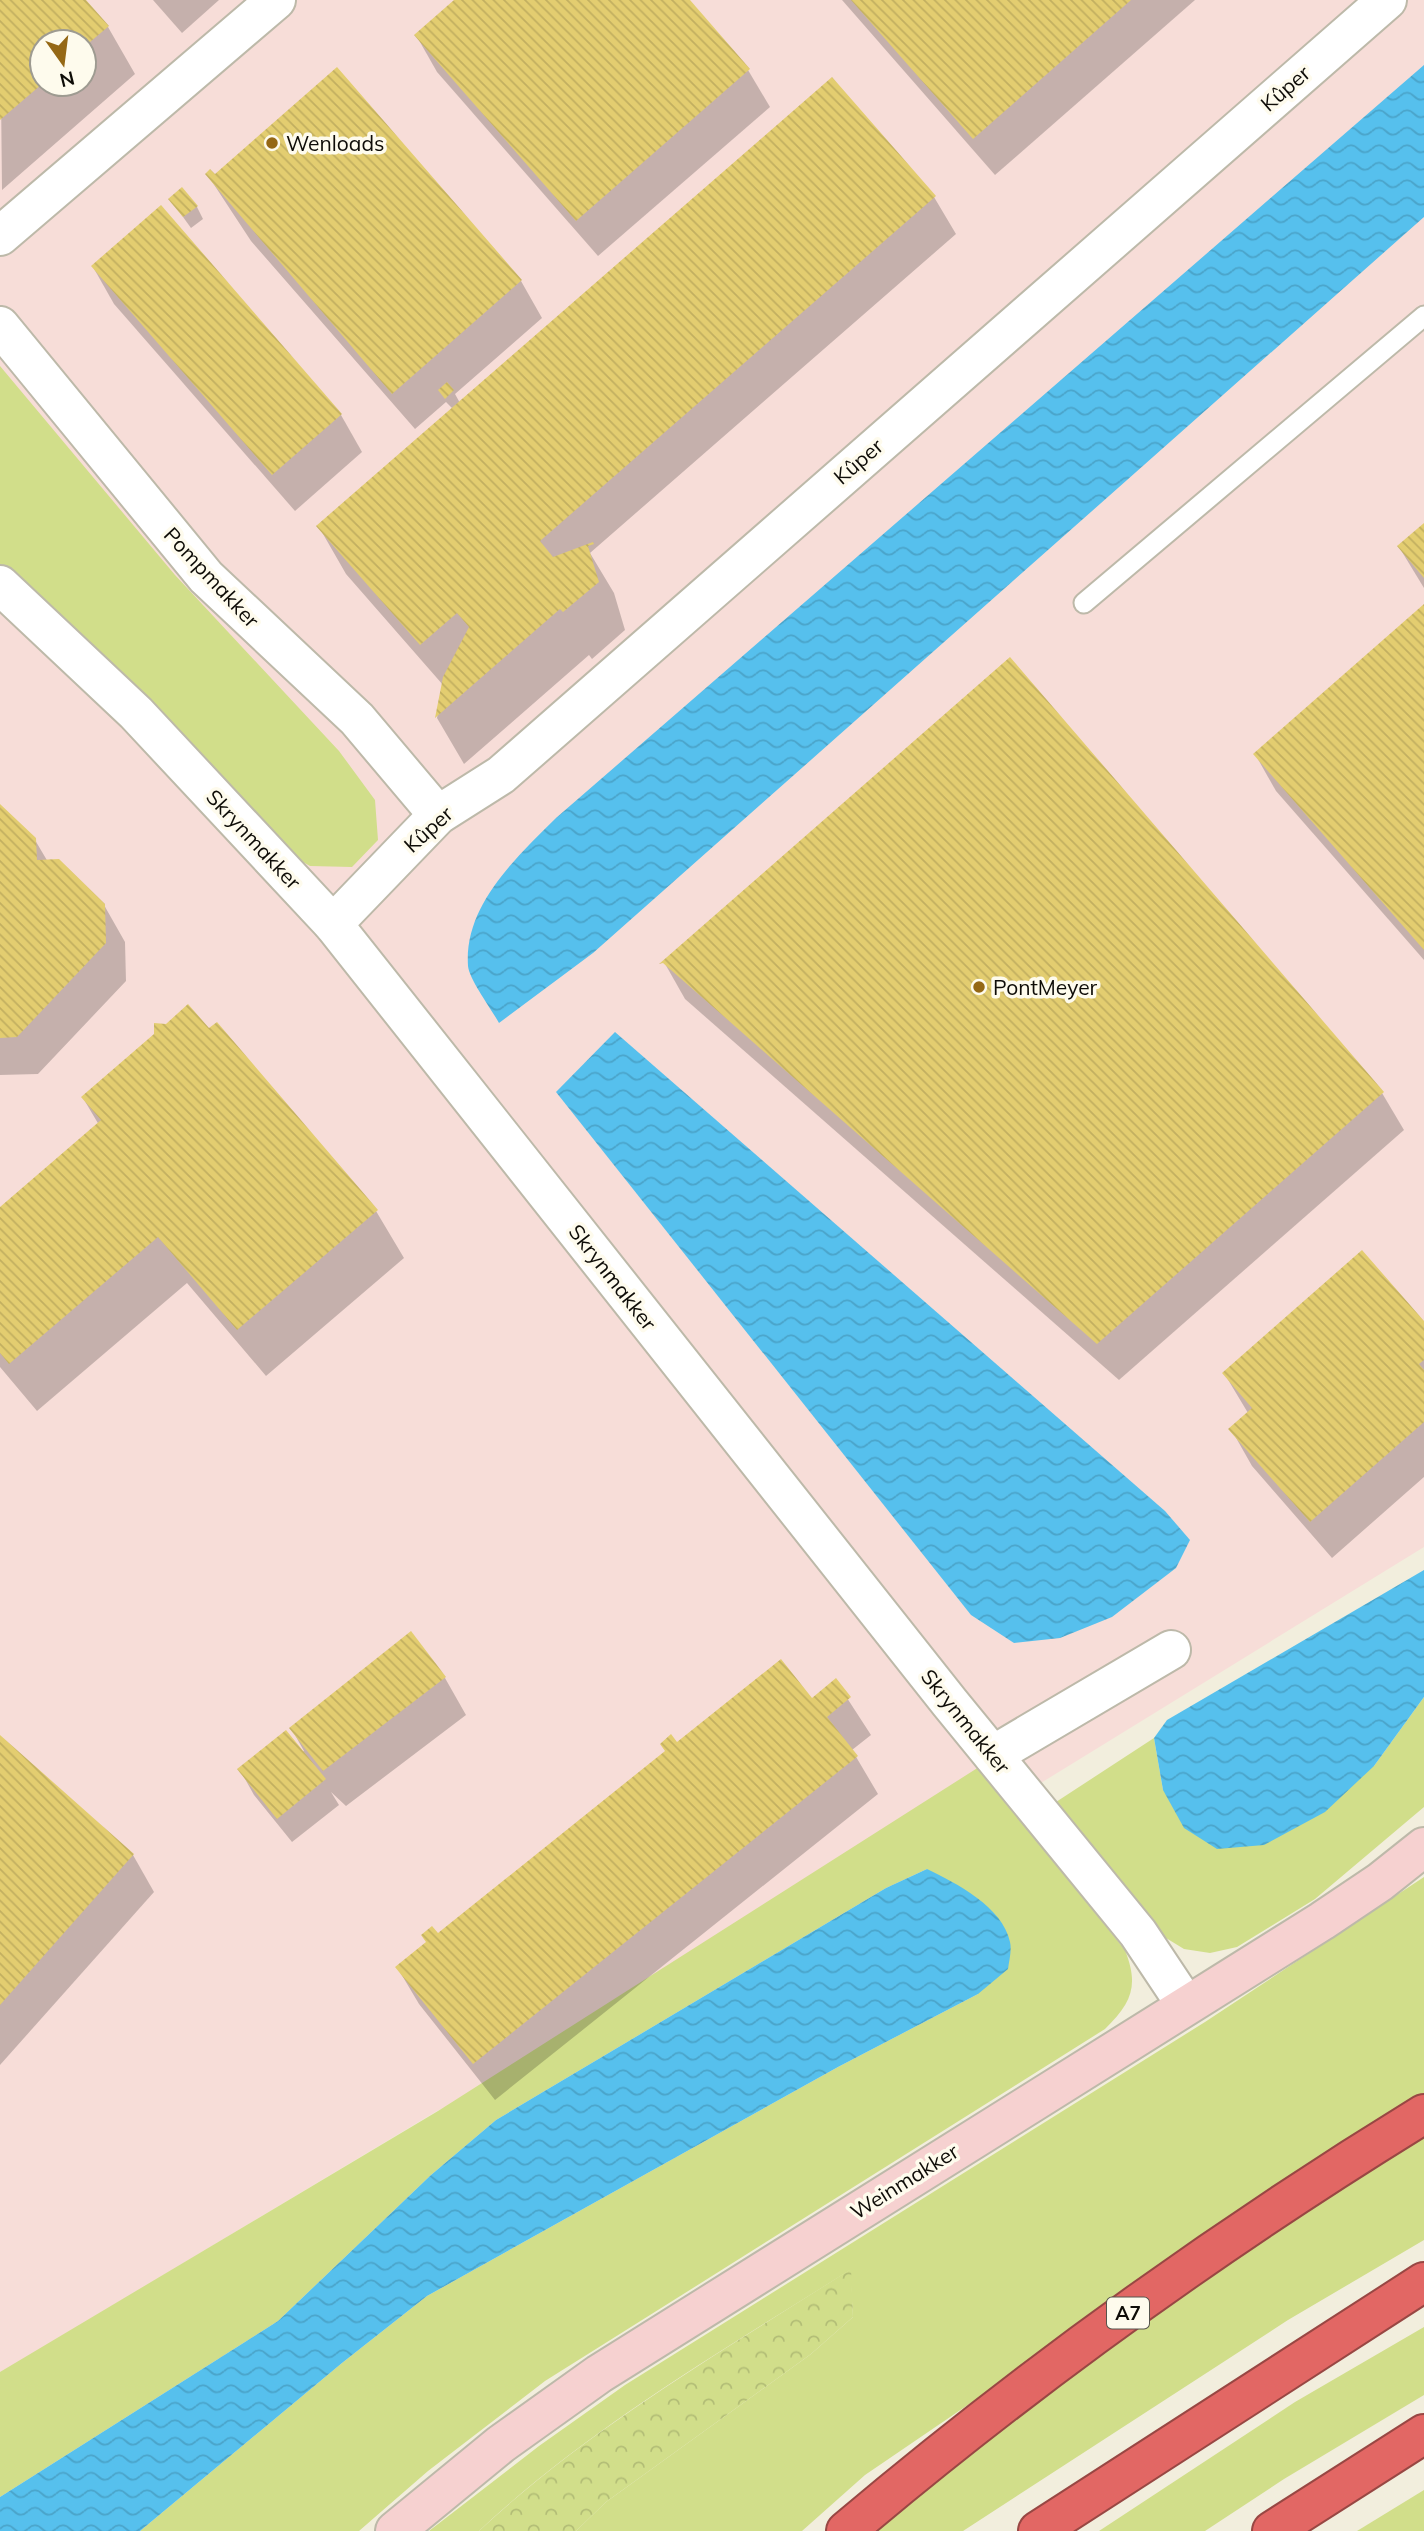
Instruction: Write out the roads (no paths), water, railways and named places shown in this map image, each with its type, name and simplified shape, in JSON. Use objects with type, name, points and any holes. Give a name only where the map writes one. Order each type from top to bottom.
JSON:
[{"type":"highway","name":"A7","points":[[846,2531],[991,2413],[1117,2320],[1424,2115]]},
{"type":"highway","points":[[1038,2531],[1424,2282]]},
{"type":"highway","points":[[1272,2531],[1424,2434]]},
{"type":"main road","name":"Weinmakker","points":[[395,2531],[501,2444],[599,2374],[1344,1906],[1424,1847]]},
{"type":"street","points":[[0,236],[275,0]]},
{"type":"street","name":"Kûper","points":[[333,924],[438,815],[501,775],[1387,0]]},
{"type":"street","name":"Pompmakker","points":[[0,326],[206,577],[356,719],[438,815]]},
{"type":"street","name":"Skrynmakker","points":[[0,585],[136,713],[333,924],[993,1755],[1138,1933],[1186,2005]]},
{"type":"street","points":[[993,1755],[1171,1650]]},
{"type":"lane","points":[[1084,603],[1424,316]]},
{"type":"water","points":[[1424,65],[1424,217],[593,953],[499,1023],[469,972],[469,944],[474,923],[484,903],[525,849],[556,818]]},
{"type":"water","points":[[615,1032],[1165,1511],[1190,1540],[1176,1568],[1112,1617],[1060,1638],[1014,1643],[971,1615],[556,1092]]},
{"type":"water","points":[[1424,1570],[1424,1697],[1374,1766],[1325,1812],[1264,1845],[1217,1849],[1184,1828],[1163,1790],[1154,1738],[1167,1720]]},
{"type":"water","points":[[927,1869],[977,1898],[1006,1929],[1011,1945],[1008,1969],[978,1994],[838,2067],[427,2296],[140,2531],[0,2531],[0,2497],[278,2321],[431,2175],[496,2120],[886,1888]]},
{"type":"place","name":"Wenloads","points":[[272,143]]},
{"type":"place","name":"PontMeyer","points":[[979,987]]}]
